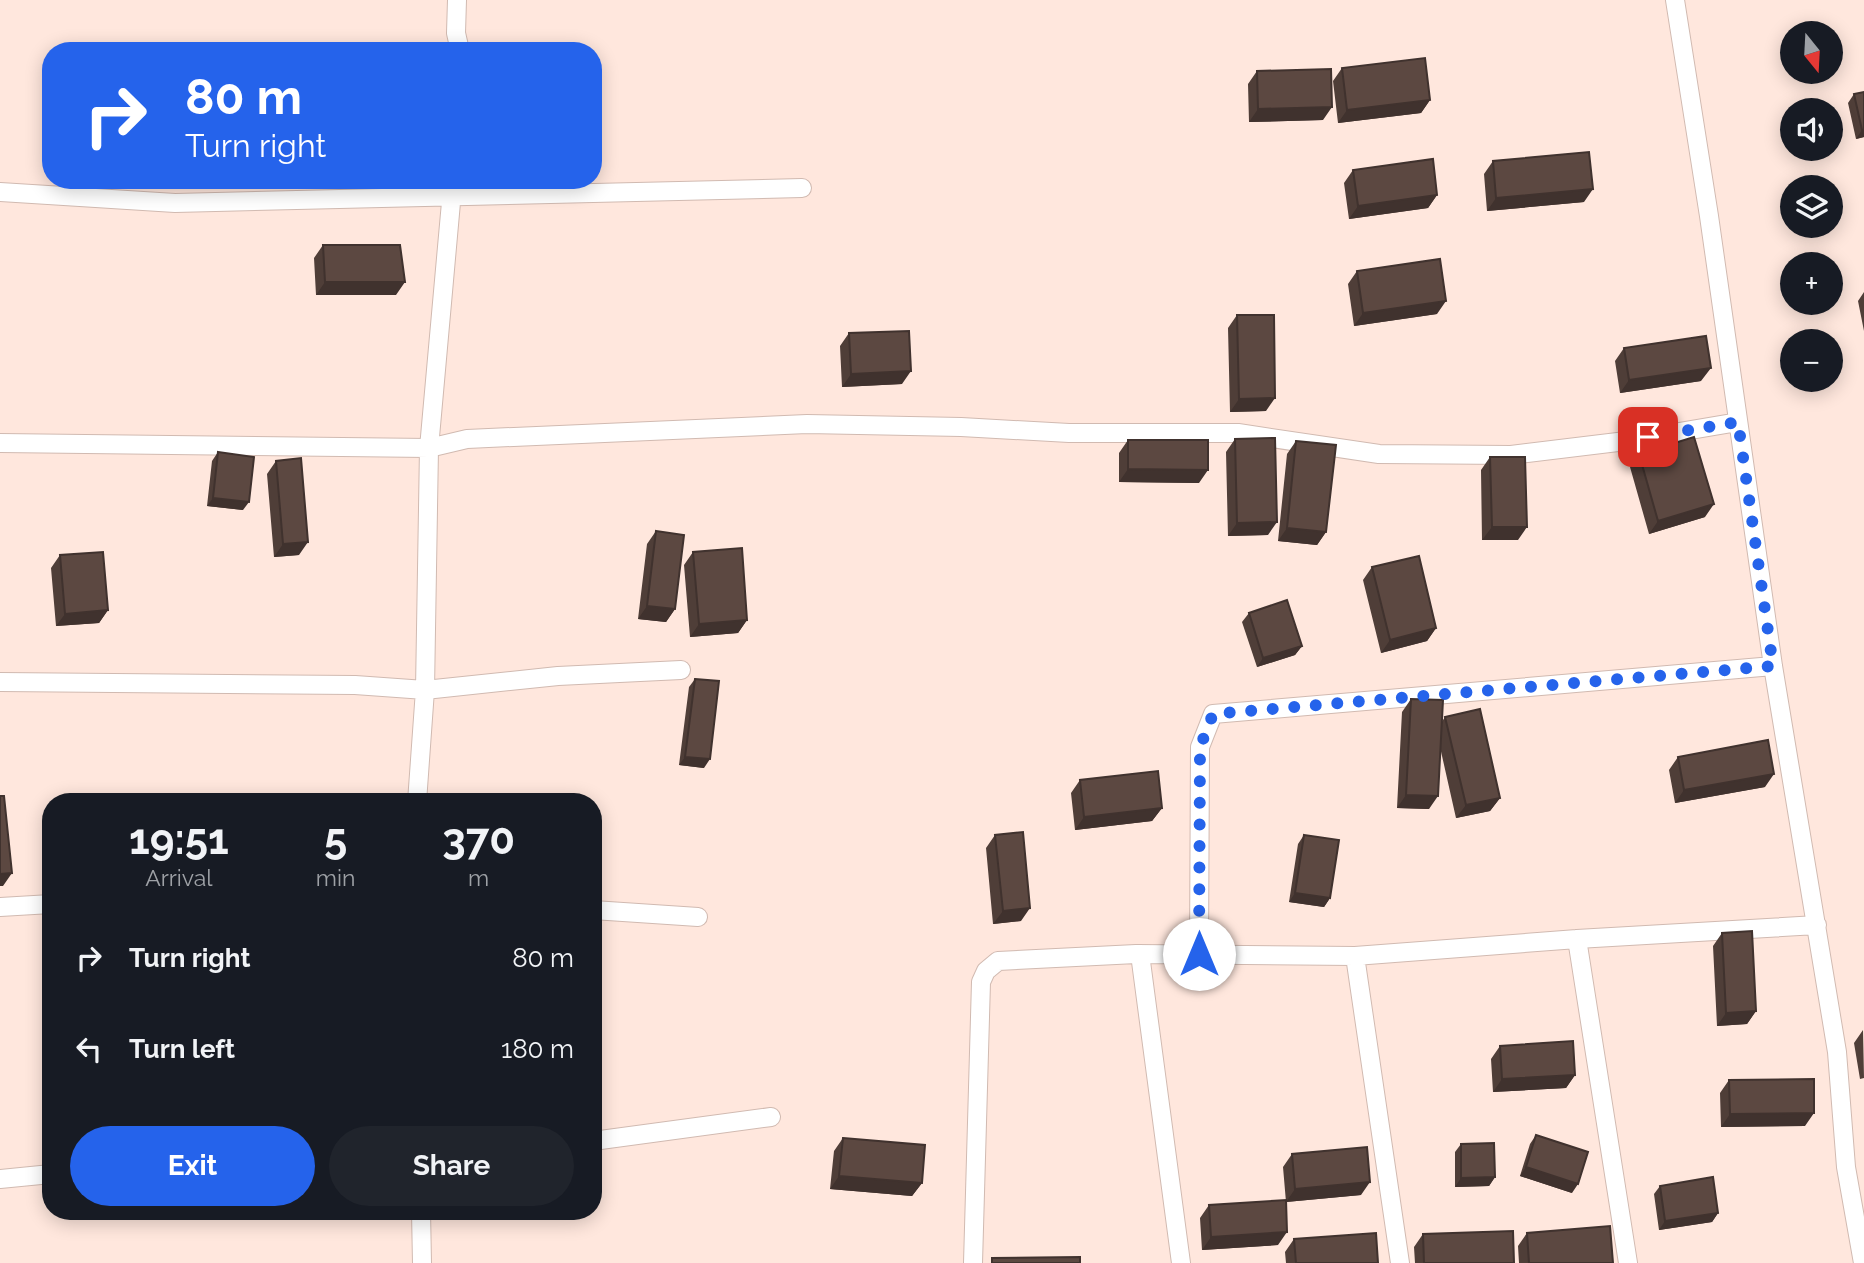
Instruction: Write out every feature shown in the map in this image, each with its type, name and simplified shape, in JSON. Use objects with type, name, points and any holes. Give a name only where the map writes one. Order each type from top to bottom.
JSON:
[{"type":"street","points":[[457,0],[458,42]]},
{"type":"street","points":[[1675,0],[1773,666],[1837,1052],[1846,1167],[1863,1263]]},
{"type":"street","points":[[602,188],[802,187]]},
{"type":"street","points":[[0,192],[175,203],[433,189]]},
{"type":"street","points":[[418,793],[425,690],[429,447],[451,189]]},
{"type":"street","points":[[0,443],[429,447],[467,439],[807,424],[1069,433],[1238,433],[1379,454],[1511,455],[1626,441],[1738,422]]},
{"type":"street","points":[[1199,954],[1200,747],[1213,714],[1773,666]]},
{"type":"street","points":[[0,682],[355,685],[425,690],[558,676],[681,670]]},
{"type":"street","points":[[0,907],[42,905]]},
{"type":"street","points":[[602,911],[698,917]]},
{"type":"street","points":[[973,1263],[981,982],[986,971],[998,961],[1140,954],[1355,956],[1816,925]]},
{"type":"street","points":[[1577,939],[1628,1263]]},
{"type":"street","points":[[1140,954],[1181,1263]]},
{"type":"street","points":[[1355,956],[1399,1263]]},
{"type":"street","points":[[602,1140],[771,1117]]},
{"type":"street","points":[[0,1179],[42,1175]]},
{"type":"street","points":[[421,1220],[422,1263]]},
{"type":"building","points":[[1425,58],[1430,100],[1347,110],[1342,68]]},
{"type":"building","points":[[1331,69],[1332,107],[1258,109],[1257,71]]},
{"type":"building","points":[[1864,92],[1864,130],[1862,130],[1854,94]]},
{"type":"building","points":[[1589,152],[1593,189],[1496,198],[1493,161]]},
{"type":"building","points":[[1433,159],[1437,195],[1358,206],[1353,170]]},
{"type":"building","points":[[323,245],[400,245],[405,282],[325,282]]},
{"type":"building","points":[[1440,259],[1446,301],[1363,313],[1357,271]]},
{"type":"building","points":[[1237,315],[1274,315],[1275,398],[1239,399]]},
{"type":"building","points":[[909,331],[911,371],[851,374],[849,333]]},
{"type":"building","points":[[1706,336],[1711,368],[1629,380],[1624,348]]},
{"type":"building","points":[[1694,437],[1714,504],[1658,521],[1639,454]]},
{"type":"building","points":[[1275,438],[1277,522],[1237,523],[1235,439]]},
{"type":"building","points":[[1128,440],[1208,440],[1208,470],[1128,469]]},
{"type":"building","points":[[1296,441],[1336,445],[1326,532],[1287,528]]},
{"type":"building","points":[[218,452],[254,457],[249,502],[213,498]]},
{"type":"building","points":[[1490,457],[1525,457],[1527,527],[1492,527]]},
{"type":"building","points":[[301,458],[308,542],[283,544],[276,461]]},
{"type":"building","points":[[656,531],[684,535],[675,609],[647,606]]},
{"type":"building","points":[[742,548],[747,620],[699,624],[693,552]]},
{"type":"building","points":[[103,552],[108,610],[65,614],[60,555]]},
{"type":"building","points":[[1419,556],[1436,628],[1390,640],[1372,567]]},
{"type":"building","points":[[1287,600],[1302,646],[1263,658],[1249,613]]},
{"type":"building","points":[[695,679],[719,681],[710,759],[685,757]]},
{"type":"building","points":[[1411,699],[1443,700],[1438,796],[1406,795]]},
{"type":"building","points":[[1480,709],[1500,798],[1466,805],[1445,717]]},
{"type":"building","points":[[1768,740],[1774,774],[1684,790],[1678,757]]},
{"type":"building","points":[[1158,771],[1162,808],[1084,817],[1080,780]]},
{"type":"building","points":[[0,796],[4,796],[12,873],[0,874]]},
{"type":"building","points":[[1023,832],[1030,908],[1003,911],[995,835]]},
{"type":"building","points":[[1304,835],[1339,840],[1330,898],[1295,893]]},
{"type":"building","points":[[1752,931],[1756,1011],[1726,1013],[1722,933]]},
{"type":"building","points":[[1573,1041],[1575,1075],[1502,1079],[1500,1046]]},
{"type":"building","points":[[1814,1079],[1814,1113],[1730,1114],[1729,1080]]},
{"type":"building","points":[[1536,1135],[1588,1152],[1578,1184],[1526,1167]]},
{"type":"building","points":[[843,1138],[925,1145],[922,1183],[839,1176]]},
{"type":"building","points":[[1494,1143],[1495,1177],[1461,1178],[1461,1144]]},
{"type":"building","points":[[1367,1147],[1370,1182],[1295,1189],[1292,1154]]},
{"type":"building","points":[[1713,1177],[1718,1213],[1665,1221],[1660,1186]]},
{"type":"building","points":[[1286,1200],[1287,1232],[1211,1237],[1209,1205]]},
{"type":"building","points":[[1610,1226],[1613,1263],[1529,1263],[1527,1233]]},
{"type":"building","points":[[1513,1231],[1514,1263],[1424,1263],[1423,1234]]},
{"type":"building","points":[[1376,1233],[1378,1263],[1296,1263],[1294,1239]]},
{"type":"building","points":[[1080,1257],[1080,1263],[992,1263],[992,1258]]},
{"type":"route","points":[[1199,954],[1200,747],[1213,714],[1773,666],[1738,422],[1648,437]]}]
